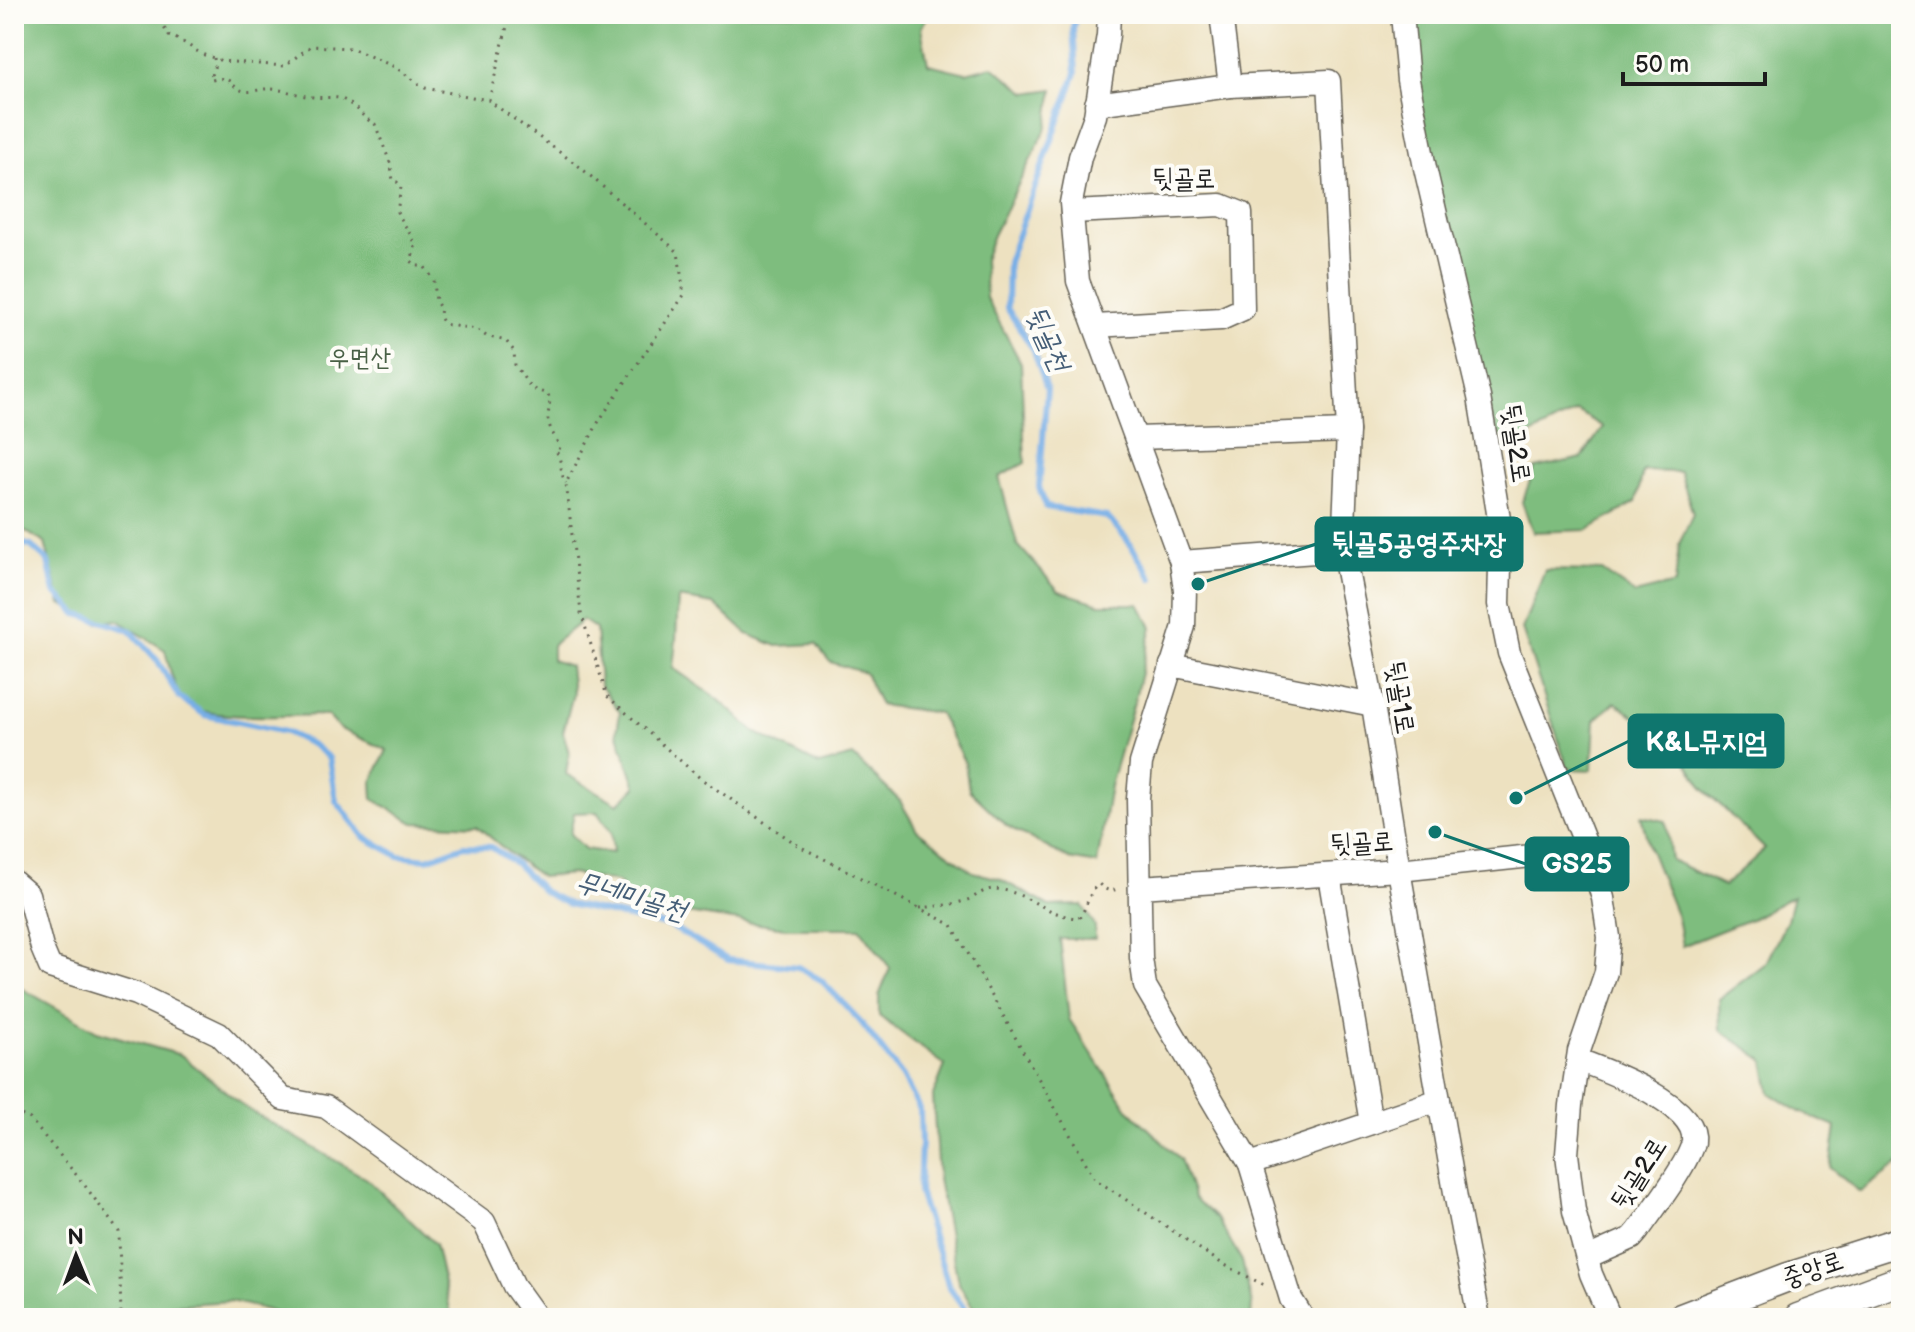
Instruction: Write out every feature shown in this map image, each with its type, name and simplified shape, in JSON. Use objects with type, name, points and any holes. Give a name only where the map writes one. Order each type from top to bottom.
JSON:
[{"type":"main road","name":"중앙로","points":[[1681,1318],[1788,1277],[1901,1241]]},
{"type":"main road","name":"중앙로","points":[[1798,1318],[1836,1310],[1901,1280]]},
{"type":"street","points":[[1109,14],[1095,116],[1080,157],[1071,203],[1078,281],[1181,562],[1185,590],[1184,626],[1141,763],[1138,799],[1141,958],[1145,986],[1250,1164],[1297,1308]]},
{"type":"street","points":[[1096,104],[1230,86],[1221,14]]},
{"type":"street","name":"뒷골2로","points":[[1402,14],[1408,80],[1422,154],[1479,397],[1501,531],[1499,604],[1509,653],[1588,850],[1603,898],[1609,937],[1606,972],[1578,1060],[1567,1154],[1574,1211],[1591,1274],[1610,1318]]},
{"type":"street","name":"뒷골1로","points":[[1230,86],[1329,81],[1348,431],[1343,550],[1373,705],[1399,870],[1479,1318]]},
{"type":"street","name":"뒷골로","points":[[1072,212],[1221,205],[1241,213],[1243,309],[1221,319],[1095,326]]},
{"type":"street","points":[[1137,438],[1348,431]]},
{"type":"street","points":[[1181,562],[1343,550],[1501,531]]},
{"type":"street","points":[[1171,665],[1373,705]]},
{"type":"street","name":"뒷골로","points":[[1140,884],[1399,870],[1588,850]]},
{"type":"street","points":[[1329,875],[1371,1123]]},
{"type":"street","points":[[14,882],[28,894],[50,967],[136,994],[219,1034],[283,1099],[326,1107],[484,1222],[514,1286],[537,1318]]},
{"type":"street","name":"뒷골2로","points":[[1578,1060],[1621,1076],[1677,1109],[1688,1120],[1694,1140],[1685,1162],[1632,1238],[1587,1258]]},
{"type":"street","points":[[1250,1164],[1439,1100]]},
{"type":"path","points":[[164,14],[166,22],[163,26],[169,36],[221,61],[284,66],[311,46],[351,48],[395,67],[425,88],[488,100],[580,167],[678,252],[684,295],[599,421],[566,483]]},
{"type":"path","points":[[488,100],[510,14]]},
{"type":"path","points":[[214,57],[212,80],[224,78],[245,92],[270,89],[309,97],[337,98],[375,124],[391,165],[393,181],[401,187],[397,212],[416,244],[411,261],[417,266],[424,266],[434,280],[436,302],[444,323],[477,329],[490,337],[506,341],[514,351],[515,365],[528,384],[548,394],[551,402],[548,421],[560,446],[556,451],[566,483],[581,613],[607,696],[700,778],[799,846],[952,925],[1095,1179],[1221,1263],[1297,1308]]},
{"type":"path","points":[[920,908],[944,906],[993,889],[1013,893],[1053,913],[1079,918],[1092,889],[1099,884],[1113,891],[1140,884]]},
{"type":"path","points":[[14,1112],[30,1119],[119,1232],[121,1318]]},
{"type":"green space","name":"우면산","points":[[14,14],[929,14],[921,28],[928,64],[966,73],[992,66],[1027,93],[1053,89],[1047,127],[993,235],[984,260],[986,298],[1021,363],[1025,463],[999,477],[1017,544],[1059,591],[1100,604],[1139,604],[1152,627],[1110,786],[1097,864],[1069,859],[1007,826],[969,790],[965,763],[939,713],[880,705],[865,673],[830,662],[816,644],[777,646],[747,634],[714,604],[678,598],[673,668],[718,699],[756,733],[819,765],[853,756],[900,801],[917,830],[973,872],[1000,879],[1049,906],[1082,905],[1095,926],[1095,939],[1060,939],[1069,1019],[1129,1110],[1180,1159],[1194,1198],[1217,1219],[1242,1261],[1252,1304],[1251,1318],[979,1318],[958,1282],[938,1179],[933,1096],[945,1065],[879,1016],[879,996],[890,968],[860,928],[785,928],[635,905],[618,882],[572,874],[541,877],[477,826],[414,823],[373,799],[372,782],[387,750],[340,729],[327,715],[231,715],[211,713],[185,703],[176,686],[165,650],[118,620],[99,623],[61,604],[45,543],[14,527]],"holes":[[[583,620],[596,629],[600,685],[620,712],[617,732],[636,787],[618,804],[566,774],[569,753],[563,732],[573,694],[570,666],[552,660],[552,645]],[[597,812],[611,832],[613,853],[585,849],[570,834],[574,813]]]},
{"type":"green space","points":[[1411,14],[1901,14],[1901,1162],[1860,1192],[1830,1168],[1836,1127],[1800,1112],[1770,1093],[1764,1060],[1720,1030],[1719,999],[1766,963],[1787,920],[1793,896],[1753,918],[1682,946],[1677,917],[1650,850],[1641,816],[1666,821],[1671,860],[1724,886],[1765,849],[1703,788],[1678,748],[1615,702],[1595,720],[1592,770],[1568,769],[1522,629],[1545,570],[1602,571],[1635,594],[1675,584],[1679,544],[1693,514],[1680,472],[1643,471],[1636,502],[1588,530],[1533,532],[1522,502],[1535,468],[1582,458],[1603,427],[1577,411],[1525,438],[1498,437],[1479,382],[1411,59]]},
{"type":"green space","points":[[14,984],[97,1031],[181,1055],[246,1108],[367,1179],[435,1244],[452,1318],[301,1318],[230,1301],[172,1305],[162,1318],[14,1318]]},
{"type":"waterway","name":"뒷골천","points":[[1076,14],[1073,28],[1076,73],[1008,262],[1007,308],[1034,351],[1047,389],[1039,487],[1046,507],[1107,517],[1126,538],[1152,578]]},
{"type":"waterway","name":"무네미골천","points":[[14,541],[31,546],[48,561],[55,592],[77,614],[130,630],[157,660],[179,697],[205,715],[285,732],[313,745],[329,758],[336,801],[364,837],[399,856],[427,859],[464,846],[491,847],[515,863],[544,892],[568,904],[670,926],[728,960],[798,967],[821,980],[860,1021],[903,1077],[920,1110],[919,1192],[949,1287],[971,1318]]},
{"type":"place","name":"뒷골5공영주차장","points":[[1198,584]]},
{"type":"place","name":"K&L뮤지엄","points":[[1516,798]]},
{"type":"place","name":"GS25","points":[[1435,832]]}]
